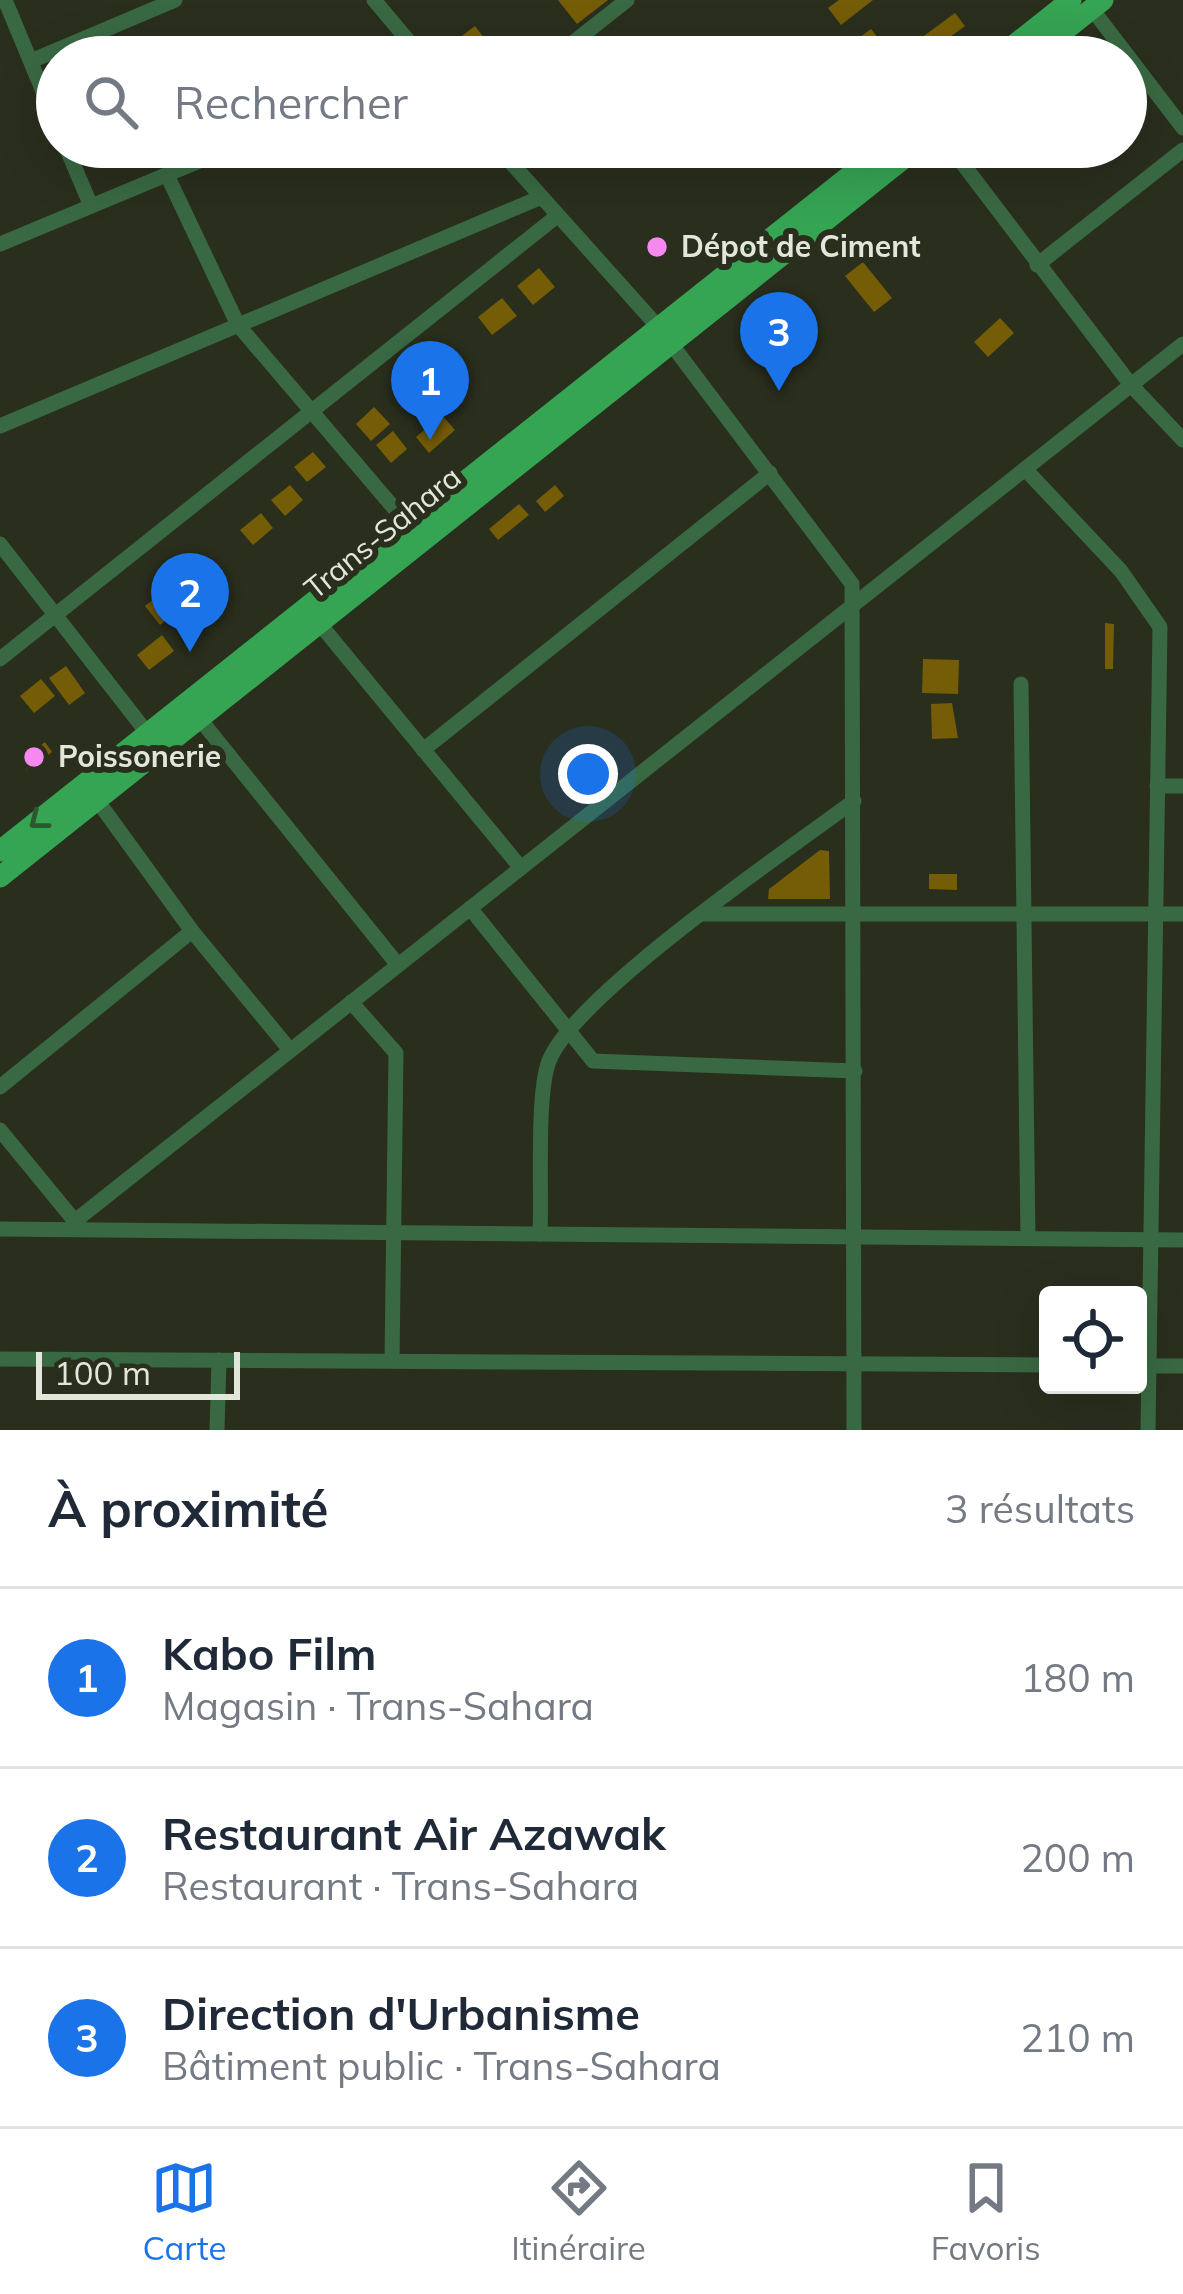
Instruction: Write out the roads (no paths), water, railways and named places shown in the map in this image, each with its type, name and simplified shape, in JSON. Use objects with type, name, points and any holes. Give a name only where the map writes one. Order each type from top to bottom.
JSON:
[{"type":"main road","points":[[1034,36],[1088,3]]},
{"type":"main road","points":[[1053,36],[1088,3]]},
{"type":"main road","name":"Trans-Sahara","points":[[0,851],[199,718],[319,623],[666,337],[862,168]]},
{"type":"main road","name":"Trans-Sahara","points":[[0,877],[148,734],[890,168]]},
{"type":"street","points":[[5,0],[36,73]]},
{"type":"street","points":[[90,36],[175,0]]},
{"type":"street","points":[[374,0],[404,36]]},
{"type":"street","points":[[582,36],[627,0]]},
{"type":"street","points":[[1088,3],[1113,36]]},
{"type":"street","points":[[31,61],[36,59]]},
{"type":"street","points":[[1147,81],[1183,128]]},
{"type":"street","points":[[1037,265],[1183,149]]},
{"type":"street","points":[[75,168],[91,206]]},
{"type":"street","points":[[0,244],[184,168]]},
{"type":"street","points":[[514,168],[666,337],[852,584],[854,1430]]},
{"type":"street","points":[[965,168],[1131,386],[1183,440]]},
{"type":"street","points":[[167,175],[238,325],[411,529]]},
{"type":"street","points":[[0,426],[539,198]]},
{"type":"street","points":[[0,659],[557,216]]},
{"type":"street","points":[[78,1225],[290,1050],[1183,344]]},
{"type":"street","points":[[1025,469],[1121,571],[1160,627],[1153,1240],[1147,1334]]},
{"type":"street","points":[[423,750],[770,472]]},
{"type":"street","points":[[0,544],[148,734]]},
{"type":"street","points":[[319,623],[521,868]]},
{"type":"street","points":[[1022,684],[1028,1238]]},
{"type":"street","points":[[199,718],[398,965]]},
{"type":"street","points":[[1157,786],[1183,786]]},
{"type":"street","points":[[91,792],[192,931],[290,1050]]},
{"type":"street","points":[[540,1234],[547,1065],[564,1032],[703,914],[854,801]]},
{"type":"street","points":[[470,908],[564,1032],[592,1061],[856,1071]]},
{"type":"street","points":[[703,914],[1183,914]]},
{"type":"street","points":[[0,1088],[192,931]]},
{"type":"street","points":[[351,1002],[396,1053],[392,1361]]},
{"type":"street","points":[[0,1130],[78,1225]]},
{"type":"street","points":[[0,1228],[78,1225],[1183,1240]]},
{"type":"street","points":[[0,1359],[1039,1365]]},
{"type":"street","points":[[217,1430],[219,1360]]},
{"type":"street","points":[[1147,1366],[1183,1366]]},
{"type":"street","points":[[1146,1394],[1148,1430]]},
{"type":"place","name":"Dépot de Ciment","points":[[657,247]]},
{"type":"place","name":"Direction d'Urbanisme","points":[[779,391]]},
{"type":"place","name":"Kabo Film","points":[[430,440]]},
{"type":"place","name":"Restaurant Air Azawak","points":[[190,652]]},
{"type":"place","name":"Poissonerie","points":[[34,757]]}]
